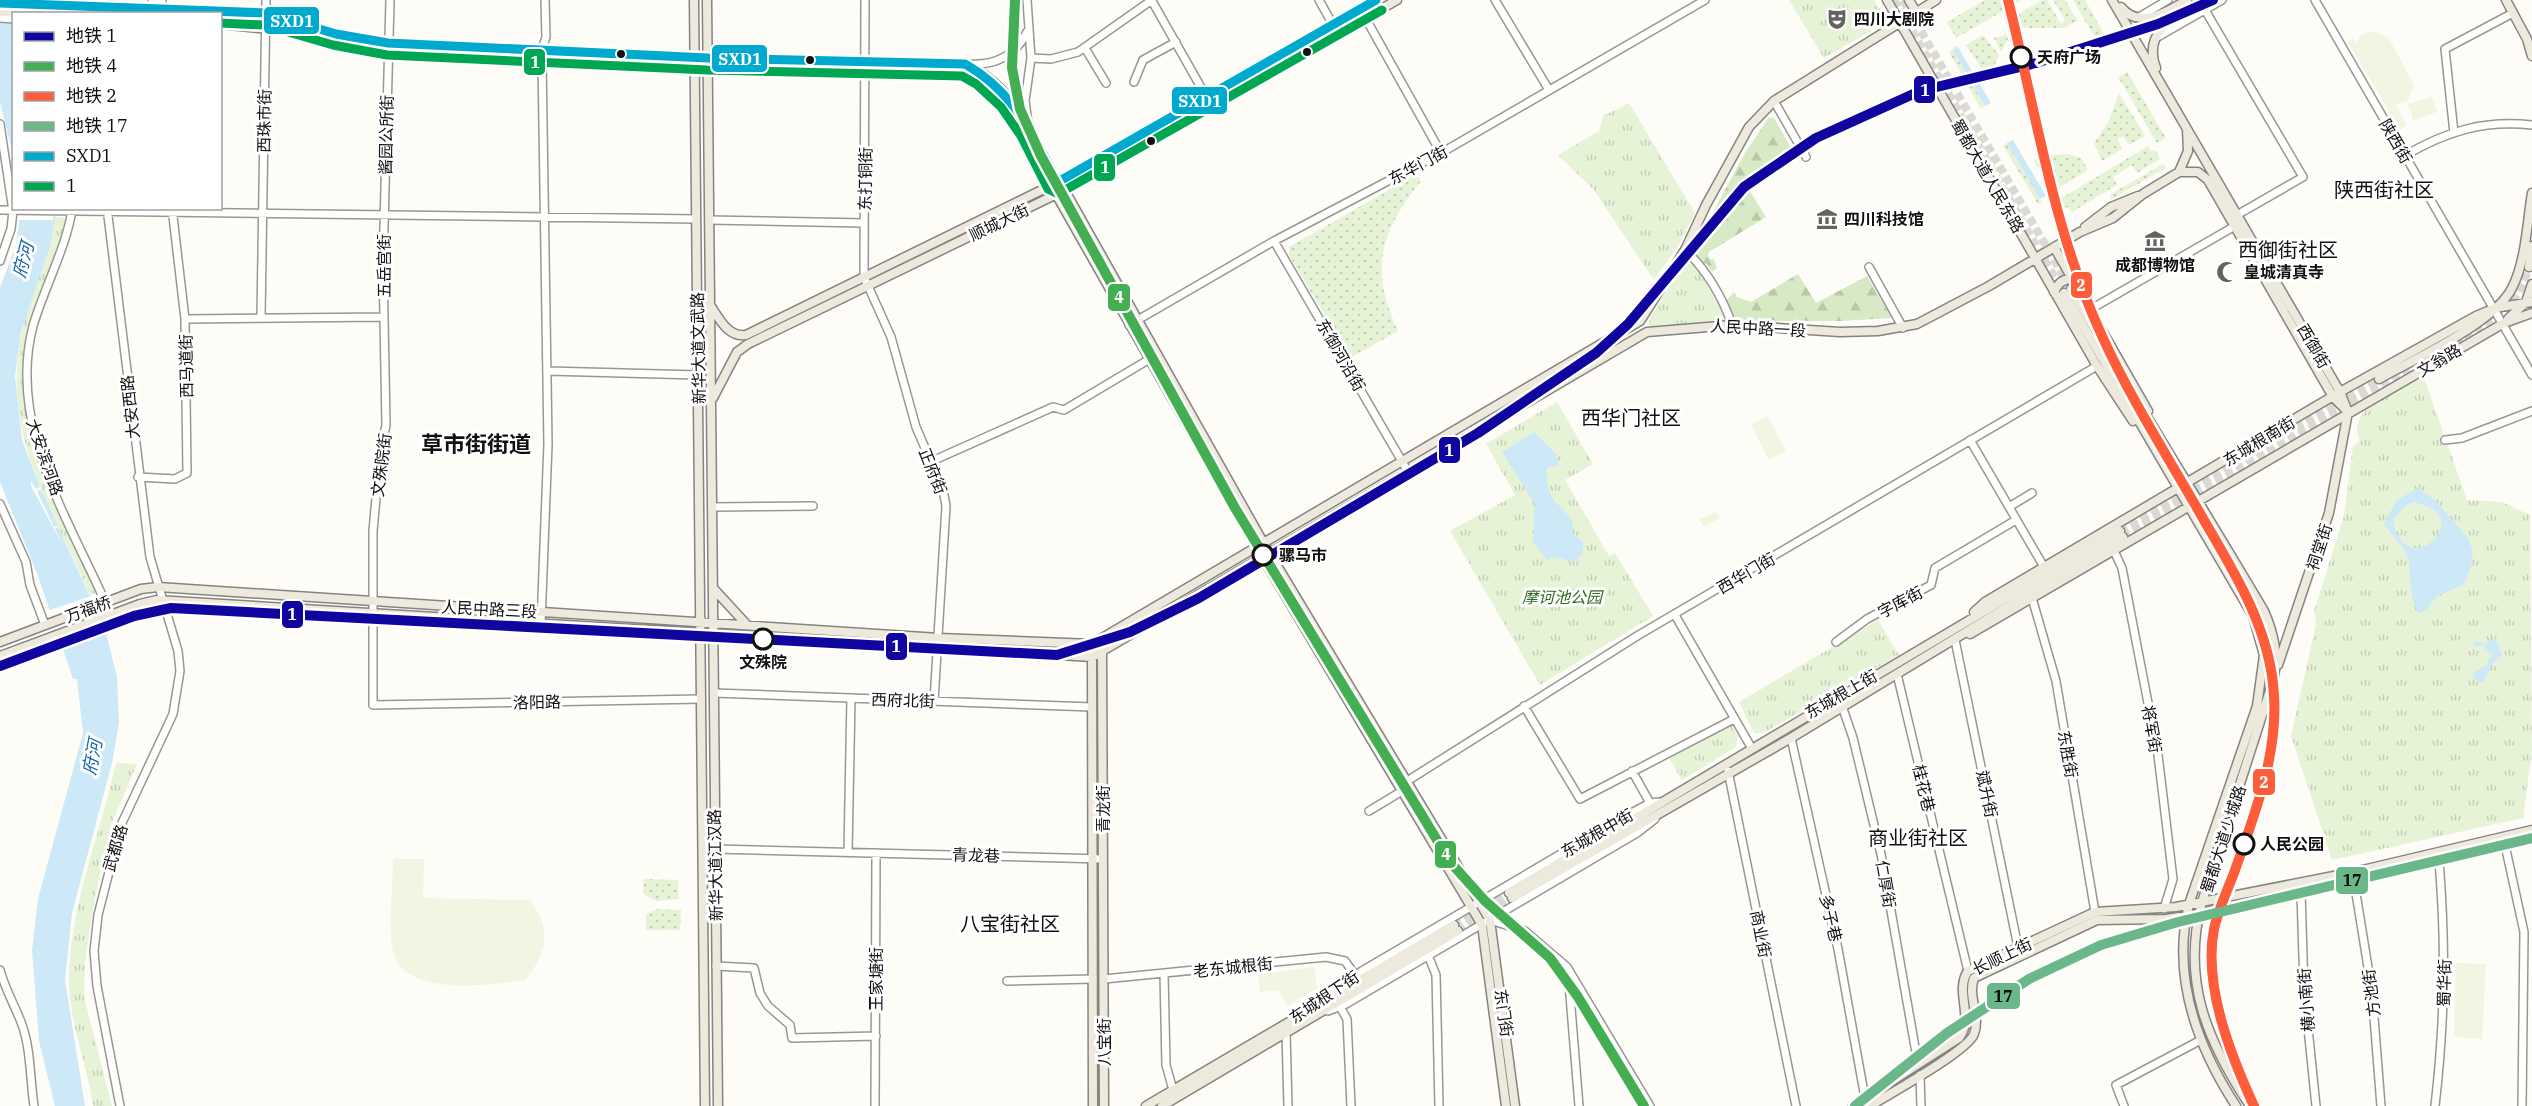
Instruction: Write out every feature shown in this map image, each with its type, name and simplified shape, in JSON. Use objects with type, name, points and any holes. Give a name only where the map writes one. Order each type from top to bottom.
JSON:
[{"type":"main road","name":"新华大道文武路","points":[[694,0],[700,632]]},
{"type":"main road","name":"新华大道文武路","points":[[707,0],[713,628]]},
{"type":"main road","name":"顺城大街","points":[[1052,191],[1058,182],[1377,0]]},
{"type":"main road","name":"顺城大街","points":[[710,305],[728,330],[742,336],[866,281],[1052,191],[1064,191],[1397,0]]},
{"type":"main road","name":"蜀都大道人民东路","points":[[1887,0],[2035,258],[2066,289]]},
{"type":"main road","points":[[1910,0],[1916,12]]},
{"type":"main road","name":"人民中路一段","points":[[1102,650],[1265,555],[1404,466],[1640,321],[1685,250],[1749,127],[1774,101],[1936,0]]},
{"type":"main road","points":[[2114,0],[2129,16],[2137,19],[2160,14],[2187,0]]},
{"type":"main road","name":"西御街","points":[[2114,0],[2237,215],[2336,395]]},
{"type":"main road","points":[[2167,93],[2152,55],[2154,39],[2171,19],[2201,0]]},
{"type":"main road","points":[[2506,0],[2527,39],[2532,56]]},
{"type":"main road","points":[[0,3],[162,7],[266,13],[336,34],[388,43],[542,50],[966,77],[983,86],[999,100],[1015,122],[1052,191],[1133,322],[1149,360],[1260,546]]},
{"type":"main road","points":[[222,24],[265,27],[388,54],[542,61],[695,60]]},
{"type":"main road","points":[[708,62],[965,64],[993,79],[1009,95],[1064,191],[1133,322],[1265,555],[1486,922]]},
{"type":"main road","points":[[2180,172],[2188,151],[2187,129]]},
{"type":"main road","name":"人民中路一段","points":[[1102,639],[1260,546],[1647,332],[1732,325],[1840,332],[1903,328],[1917,324],[2080,232],[2111,207],[2143,194],[2180,172]]},
{"type":"main road","name":"西御街","points":[[2180,172],[2198,172],[2206,177],[2348,412]]},
{"type":"main road","points":[[2496,308],[2508,294],[2515,279],[2532,193]]},
{"type":"main road","points":[[2529,267],[2532,246]]},
{"type":"main road","points":[[2054,247],[2066,289],[2097,366],[2154,450]]},
{"type":"main road","name":"顺城大街","points":[[711,401],[740,348],[866,281]]},
{"type":"main road","points":[[2504,323],[2529,302],[2532,284]]},
{"type":"main road","points":[[2066,289],[2091,309],[2165,444]]},
{"type":"main road","points":[[2066,289],[2165,444]]},
{"type":"main road","points":[[2066,289],[2154,450]]},
{"type":"main road","name":"文翁路","points":[[2336,395],[2476,316],[2496,308],[2529,302]]},
{"type":"main road","name":"文翁路","points":[[2379,379],[2468,329],[2496,308]]},
{"type":"main road","name":"文翁路","points":[[2348,412],[2504,323],[2532,313]]},
{"type":"main road","points":[[1640,321],[1647,332]]},
{"type":"main road","name":"东城根南街","points":[[2177,489],[2336,395]]},
{"type":"main road","name":"东城根南街","points":[[2187,507],[2348,412]]},
{"type":"main road","name":"祠堂街","points":[[2274,678],[2329,513],[2348,412]]},
{"type":"main road","name":"蜀都大道少城路","points":[[2165,444],[2264,611],[2272,630],[2277,661],[2274,678],[2202,902],[2195,938],[2195,975],[2203,1015],[2219,1056],[2250,1106]]},
{"type":"main road","name":"蜀都大道少城路","points":[[2154,450],[2253,616],[2262,644],[2264,666],[2257,706],[2186,916],[2186,990],[2199,1041],[2212,1069],[2236,1106]]},
{"type":"main road","name":"东城根上街","points":[[1959,625],[1985,602],[2177,489]]},
{"type":"main road","name":"东城根上街","points":[[1729,773],[2187,507]]},
{"type":"main road","name":"东城根上街","points":[[1724,764],[1959,625],[2122,534],[1976,624],[1955,640]]},
{"type":"main road","name":"人民中路三段","points":[[128,594],[158,587],[373,603],[700,622],[713,628],[1092,657]]},
{"type":"main road","points":[[713,588],[747,625]]},
{"type":"main road","name":"万福桥","points":[[0,642],[128,594]]},
{"type":"main road","name":"人民中路三段","points":[[134,606],[162,600],[700,632],[713,628],[747,625],[939,638],[1092,644],[1102,639]]},
{"type":"main road","name":"万福桥","points":[[0,656],[134,606]]},
{"type":"main road","name":"新华大道江汉路","points":[[713,628],[718,1106]]},
{"type":"main road","name":"新华大道江汉路","points":[[700,632],[705,1106]]},
{"type":"main road","name":"青龙街","points":[[1102,639],[1104,978]]},
{"type":"main road","name":"青龙街","points":[[1092,644],[1093,979]]},
{"type":"main road","points":[[1092,657],[1102,650]]},
{"type":"main road","name":"东城根中街","points":[[1654,803],[1724,764]]},
{"type":"main road","name":"东城根中街","points":[[1666,810],[1729,773]]},
{"type":"main road","points":[[1654,803],[1510,896],[1666,810]]},
{"type":"main road","name":"长顺上街","points":[[1867,1102],[1962,1034],[1966,1019],[1964,981],[1968,971],[2095,912],[2164,909],[2202,902],[2354,872],[2532,830]]},
{"type":"main road","name":"长顺上街","points":[[1853,1106],[1867,1102],[1920,1075],[1967,1044],[1974,1035],[1976,1026],[1972,984],[1976,977],[2097,920],[2199,914],[2301,893],[2532,839]]},
{"type":"main road","name":"东门街","points":[[1486,922],[1506,1106]]},
{"type":"main road","name":"东门街","points":[[1486,922],[1515,1106]]},
{"type":"main road","points":[[1315,1011],[1456,928]]},
{"type":"main road","name":"八宝街","points":[[1104,978],[1107,1104]]},
{"type":"main road","name":"八宝街","points":[[1093,979],[1093,1106]]},
{"type":"main road","name":"东城根下街","points":[[1162,1106],[1286,1033],[1315,1011]]},
{"type":"main road","name":"东城根下街","points":[[1146,1106],[1315,1011]]},
{"type":"street","points":[[152,0],[162,7]]},
{"type":"street","name":"西珠市街","points":[[261,317],[266,0]]},
{"type":"street","name":"酱园公所街","points":[[384,215],[390,0]]},
{"type":"street","points":[[542,50],[546,37],[544,0]]},
{"type":"street","name":"东打铜街","points":[[865,0],[866,281]]},
{"type":"street","points":[[1027,0],[1031,58],[1025,101],[1029,127]]},
{"type":"street","points":[[1031,58],[1062,57],[1085,48],[1152,0],[1207,98]]},
{"type":"street","points":[[1318,0],[1333,25]]},
{"type":"street","points":[[1495,0],[1549,90]]},
{"type":"street","name":"东华门街","points":[[1133,322],[1274,241],[1441,153],[1706,0]]},
{"type":"street","points":[[2137,19],[2168,0]]},
{"type":"street","points":[[2154,39],[2222,0]]},
{"type":"street","name":"陕西街","points":[[2315,0],[2404,156],[2496,308],[2532,375]]},
{"type":"street","points":[[2205,10],[2303,177],[2237,215]]},
{"type":"street","points":[[2454,133],[2445,49],[2513,13]]},
{"type":"street","points":[[1366,19],[1441,153]]},
{"type":"street","points":[[965,64],[979,65],[998,61],[1017,49],[1028,32]]},
{"type":"street","points":[[1134,82],[1143,60],[1176,42]]},
{"type":"street","points":[[1085,48],[1106,83]]},
{"type":"street","points":[[541,623],[548,444],[542,61]]},
{"type":"street","points":[[1774,101],[1806,157]]},
{"type":"street","points":[[2404,156],[2454,133],[2489,123],[2532,125]]},
{"type":"street","points":[[0,124],[12,189]]},
{"type":"street","points":[[0,210],[696,219]]},
{"type":"street","name":"大安滨河路","points":[[72,210],[33,327],[25,389],[33,432],[45,467],[102,595]]},
{"type":"street","name":"大安西路","points":[[107,210],[138,477],[150,557],[162,600]]},
{"type":"street","points":[[0,261],[16,211]]},
{"type":"street","name":"西马道街","points":[[138,477],[175,479],[187,473],[185,319],[172,211]]},
{"type":"street","name":"五岳宫街","points":[[384,215],[384,317]]},
{"type":"street","points":[[709,220],[864,223]]},
{"type":"street","points":[[2091,309],[2235,226]]},
{"type":"street","name":"东御河沿街","points":[[1274,241],[1404,466]]},
{"type":"street","points":[[1685,250],[1702,269],[1728,312],[1732,325]]},
{"type":"street","points":[[1869,267],[1903,328]]},
{"type":"street","name":"正府街","points":[[866,281],[896,352],[916,427],[944,490],[946,512],[934,701]]},
{"type":"street","points":[[185,319],[384,317]]},
{"type":"street","name":"文殊院街","points":[[373,705],[374,520],[380,454],[386,424],[384,317]]},
{"type":"street","points":[[930,462],[1053,407],[1064,410],[1149,360]]},
{"type":"street","name":"西华门街","points":[[1369,811],[1524,706],[2097,366]]},
{"type":"street","points":[[548,371],[698,375]]},
{"type":"street","points":[[2445,440],[2462,438],[2532,411]]},
{"type":"street","points":[[1970,440],[2044,567]]},
{"type":"street","points":[[2009,507],[2032,493]]},
{"type":"street","points":[[0,504],[26,562],[30,585],[47,624]]},
{"type":"street","points":[[712,507],[813,506]]},
{"type":"street","name":"字库街","points":[[1836,642],[1867,619],[1931,585],[1935,568],[2016,520]]},
{"type":"street","name":"将军街","points":[[2114,551],[2122,568],[2158,755],[2173,879],[2164,909]]},
{"type":"street","name":"东胜街","points":[[2032,598],[2056,681],[2095,912]]},
{"type":"street","name":"武都路","points":[[120,1106],[97,987],[94,951],[98,915],[118,834],[166,731],[177,700],[180,671],[178,651],[162,600]]},
{"type":"street","points":[[1675,615],[1751,747]]},
{"type":"street","name":"斌升街","points":[[1955,640],[2018,947]]},
{"type":"street","name":"桂花巷","points":[[1897,674],[1968,971]]},
{"type":"street","name":"西府北街","points":[[714,693],[1092,707]]},
{"type":"street","points":[[848,852],[852,698]]},
{"type":"street","name":"洛阳路","points":[[373,705],[701,699]]},
{"type":"street","points":[[1524,706],[1580,799],[1734,719]]},
{"type":"street","name":"仁厚街","points":[[1842,706],[1844,718],[1853,738],[1881,854],[1918,1064]]},
{"type":"street","name":"多子巷","points":[[1791,738],[1838,949],[1867,1102]]},
{"type":"street","name":"商业街","points":[[1724,764],[1729,773],[1796,1106]]},
{"type":"street","points":[[1632,771],[1654,803]]},
{"type":"street","name":"东城根中街","points":[[1475,904],[1654,803]]},
{"type":"street","name":"东城根中街","points":[[1486,922],[1637,833],[1666,810]]},
{"type":"street","points":[[2505,845],[2524,932],[2522,1106]]},
{"type":"street","name":"青龙巷","points":[[715,849],[1103,859]]},
{"type":"street","name":"王家塘街","points":[[875,1106],[876,853]]},
{"type":"street","name":"蜀华街","points":[[2435,1106],[2444,1029],[2445,972],[2445,937],[2439,860]]},
{"type":"street","name":"方池街","points":[[2354,881],[2372,992],[2381,1106]]},
{"type":"street","name":"横小南街","points":[[2301,893],[2304,989],[2316,1106]]},
{"type":"street","name":"东城根下街","points":[[1315,1011],[1355,975],[1475,904]]},
{"type":"street","points":[[1486,922],[1525,931],[1567,967],[1648,1104]]},
{"type":"street","name":"东城根下街","points":[[1315,1011],[1340,1006],[1486,922]]},
{"type":"street","points":[[1428,956],[1436,975],[1438,1106]]},
{"type":"street","name":"老东城根街","points":[[1104,978],[1326,957],[1345,961],[1355,975]]},
{"type":"street","points":[[716,966],[754,968],[760,993],[768,1006],[790,1025],[792,1038],[876,1036]]},
{"type":"street","points":[[1567,967],[1579,1106]]},
{"type":"street","points":[[0,970],[8,998],[24,1036],[34,1106]]},
{"type":"street","points":[[1164,974],[1166,1065],[1173,1090]]},
{"type":"street","points":[[1007,981],[1093,979]]},
{"type":"street","points":[[1340,1006],[1347,1019],[1351,1106]]},
{"type":"street","points":[[1286,1033],[1287,1106]]},
{"type":"street","points":[[2124,1106],[2116,1085],[2199,1041]]},
{"type":"street","points":[[1920,1075],[1921,1106]]},
{"type":"green space","points":[[1789,0],[1874,0],[1882,13],[1878,27],[1824,58]]},
{"type":"green space","points":[[1985,0],[2022,0],[1956,38],[1947,22]]},
{"type":"green space","points":[[2042,0],[2047,0],[2061,24],[2065,20],[2053,0],[2065,0],[2078,21],[2063,28],[2024,28],[2015,16]]},
{"type":"green space","points":[[2073,0],[2085,0],[2105,36],[2097,41]]},
{"type":"green space","points":[[2002,24],[2008,39],[2001,52],[1994,38],[2005,35]]},
{"type":"green space","points":[[2370,31],[2388,37],[2414,85],[2408,101],[2395,104],[2407,125],[2400,129],[2348,42],[2353,39],[2356,43],[2361,35]]},
{"type":"green space","points":[[1983,35],[1999,55],[1990,75],[1986,75],[1966,45]]},
{"type":"green space","points":[[1957,45],[1958,47],[1953,50],[1985,106],[1981,109],[1949,52]]},
{"type":"green space","points":[[2127,72],[2166,138],[2157,143],[2118,77]]},
{"type":"green space","points":[[2119,93],[2145,136],[2129,145],[2123,136],[2118,139],[2122,149],[2102,161],[2094,143],[2108,123]]},
{"type":"green space","points":[[2432,97],[2437,112],[2413,120],[2408,104]]},
{"type":"green space","points":[[1629,103],[1695,213],[1678,246],[1654,280],[1593,189],[1558,155],[1599,131],[1603,116]]},
{"type":"green space","points":[[1769,117],[1774,118],[1793,151],[1792,157],[1746,185],[1766,217],[1709,252],[1708,256],[1711,260],[1714,259],[1717,268],[1712,272],[1706,263],[1702,265],[1692,251],[1745,153]]},
{"type":"green space","points":[[2007,143],[2042,202],[2038,204],[2003,146]]},
{"type":"green space","points":[[2148,146],[2151,152],[2155,150],[2160,159],[2137,173],[2132,165],[2113,177],[2117,185],[2072,212],[2068,207],[2057,211],[2052,204]]},
{"type":"green space","points":[[2068,154],[2081,158],[2088,170],[2053,191],[2034,160],[2043,156]]},
{"type":"green space","points":[[2163,164],[2166,168],[2110,200],[2111,194]]},
{"type":"green space","points":[[1417,174],[1421,181],[1396,218],[1383,252],[1384,288],[1398,331],[1350,358],[1289,255],[1289,247]]},
{"type":"green space","points":[[55,217],[67,218],[31,328],[29,425],[98,592],[90,595],[33,468],[18,403],[17,368],[22,331]]},
{"type":"green space","points":[[1685,262],[1695,265],[1725,316],[1722,321],[1650,327],[1649,319]]},
{"type":"green space","points":[[1798,274],[1816,303],[1867,276],[1892,318],[1840,321],[1735,321],[1725,302],[1734,292],[1737,297],[1751,302]]},
{"type":"green space","name":"人民公园","points":[[2423,375],[2467,500],[2502,502],[2530,515],[2532,752],[2523,818],[2332,860],[2291,736],[2316,624],[2314,611],[2344,516],[2353,446],[2360,441],[2357,429],[2360,418],[2374,402]]},
{"type":"green space","name":"摩诃池公园","points":[[1557,402],[1593,464],[1565,480],[1609,556],[1615,553],[1653,616],[1540,685],[1450,531],[1515,495],[1486,444]]},
{"type":"green space","points":[[1768,416],[1786,451],[1769,460],[1751,425]]},
{"type":"green space","points":[[1716,511],[1720,518],[1704,527],[1699,520]]},
{"type":"green space","points":[[1878,620],[1899,655],[1763,733],[1754,733],[1739,702]]},
{"type":"green space","points":[[1731,724],[1738,736],[1736,747],[1682,780],[1667,755]]},
{"type":"green space","points":[[116,763],[137,764],[112,822],[94,902],[85,963],[84,997],[112,1106],[93,1106],[75,1027],[69,979],[80,897]]},
{"type":"green space","points":[[393,859],[424,859],[423,898],[530,900],[542,921],[544,941],[539,960],[525,980],[450,985],[430,982],[413,976],[400,966],[393,951],[392,942]]},
{"type":"green space","points":[[644,879],[678,880],[679,899],[657,901],[643,894]]},
{"type":"green space","points":[[658,909],[681,910],[680,930],[646,930],[646,914]]},
{"type":"green space","points":[[2456,963],[2486,964],[2482,1039],[2454,1037]]},
{"type":"green space","points":[[1314,967],[1317,988],[1288,1006],[1278,990],[1260,992],[1258,974]]},
{"type":"water","points":[[0,0],[12,12],[12,150],[0,102]]},
{"type":"water","points":[[1958,47],[1991,103],[1985,106],[1953,50]]},
{"type":"water","points":[[2013,140],[2046,196],[2040,199],[2007,143]]},
{"type":"water","name":"府河","points":[[21,210],[57,210],[50,246],[21,332],[15,376],[22,440],[40,487],[36,489],[31,481],[31,486],[63,546],[55,529],[58,527],[105,629],[117,677],[119,723],[112,763],[72,913],[65,980],[85,1106],[55,1106],[39,1041],[32,950],[38,899],[83,733],[77,679],[73,679],[38,576],[0,482],[0,288],[16,245]]},
{"type":"water","points":[[1534,432],[1557,455],[1558,466],[1549,466],[1546,471],[1548,485],[1551,496],[1571,521],[1572,533],[1584,543],[1582,555],[1574,562],[1556,557],[1547,560],[1532,541],[1535,504],[1502,452]]},
{"type":"water","points":[[2418,488],[2436,501],[2467,537],[2472,549],[2471,566],[2464,584],[2437,596],[2426,610],[2419,613],[2412,594],[2407,554],[2384,524],[2396,501]],"holes":[[[2413,502],[2432,509],[2441,520],[2440,531],[2433,541],[2422,547],[2410,547],[2400,539],[2393,520],[2404,507]]]},
{"type":"water","points":[[41,489],[58,526],[54,527],[37,491]]},
{"type":"water","points":[[2496,638],[2502,655],[2492,664],[2484,682],[2477,682],[2473,673],[2487,665],[2488,659],[2493,656],[2482,645],[2474,647],[2474,643],[2478,641],[2484,644]]},
{"type":"pier","points":[[19,210],[55,210],[53,220],[17,220]]},
{"type":"pier","points":[[91,596],[106,629],[60,646],[47,611]]},
{"type":"tunnel","points":[[1894,0],[2062,290]]},
{"type":"tunnel","points":[[1903,0],[2071,289]]},
{"type":"tunnel","points":[[2123,537],[2489,323],[2514,299],[2529,267]]},
{"type":"tunnel","points":[[2120,531],[2379,379]]},
{"type":"tunnel","points":[[1454,925],[1509,893]]},
{"type":"tunnel","points":[[1458,931],[1512,898]]},
{"type":"metro line","name":"4","points":[[1015,0],[1012,68],[1020,109],[1041,156],[1235,508],[1451,863],[1485,901],[1550,958],[1578,997],[1644,1106]]},
{"type":"metro line","name":"2","points":[[2008,0],[2058,213],[2085,296],[2125,383],[2238,580],[2256,620],[2270,662],[2274,708],[2270,757],[2258,804],[2220,908],[2214,929],[2212,951],[2212,974],[2221,1020],[2236,1065],[2254,1106]]},
{"type":"metro line","name":"1","points":[[0,666],[134,616],[171,608],[1057,655],[1130,632],[1199,598],[1478,433],[1596,353],[1628,324],[1744,187],[1816,138],[1920,91],[2036,63],[2158,24],[2213,0]]},
{"type":"metro line","name":"17","points":[[1855,1106],[1947,1033],[2029,979],[2101,945],[2178,922],[2532,838]]},
{"type":"transit line","name":"SXD1","points":[[0,3],[266,13],[336,34],[388,43],[708,58],[965,64],[982,75],[1009,101],[1031,131],[1058,182],[1376,0]]},
{"type":"transit line","name":"1","points":[[222,23],[264,25],[333,45],[387,55],[707,70],[962,76],[976,84],[1001,107],[1021,136],[1048,189],[1058,194],[1382,10]]},
{"type":"place","name":"四川大剧院","points":[[1837,19]]},
{"type":"place","name":"天府广场","points":[[2021,57]]},
{"type":"place","name":"四川科技馆","points":[[1827,219]]},
{"type":"place","name":"成都博物馆","points":[[2155,241]]},
{"type":"place","name":"皇城清真寺","points":[[2227,272]]},
{"type":"place","name":"骡马市","points":[[1263,555]]},
{"type":"place","name":"文殊院","points":[[763,639]]},
{"type":"place","name":"人民公园","points":[[2244,844]]},
{"type":"district","name":"陕西街社区","points":[[2384,189]]},
{"type":"district","name":"西御街社区","points":[[2288,249]]},
{"type":"district","name":"西华门社区","points":[[1631,417]]},
{"type":"district","name":"草市街街道","points":[[476,443]]},
{"type":"district","name":"商业街社区","points":[[1918,837]]},
{"type":"district","name":"八宝街社区","points":[[1010,923]]}]
